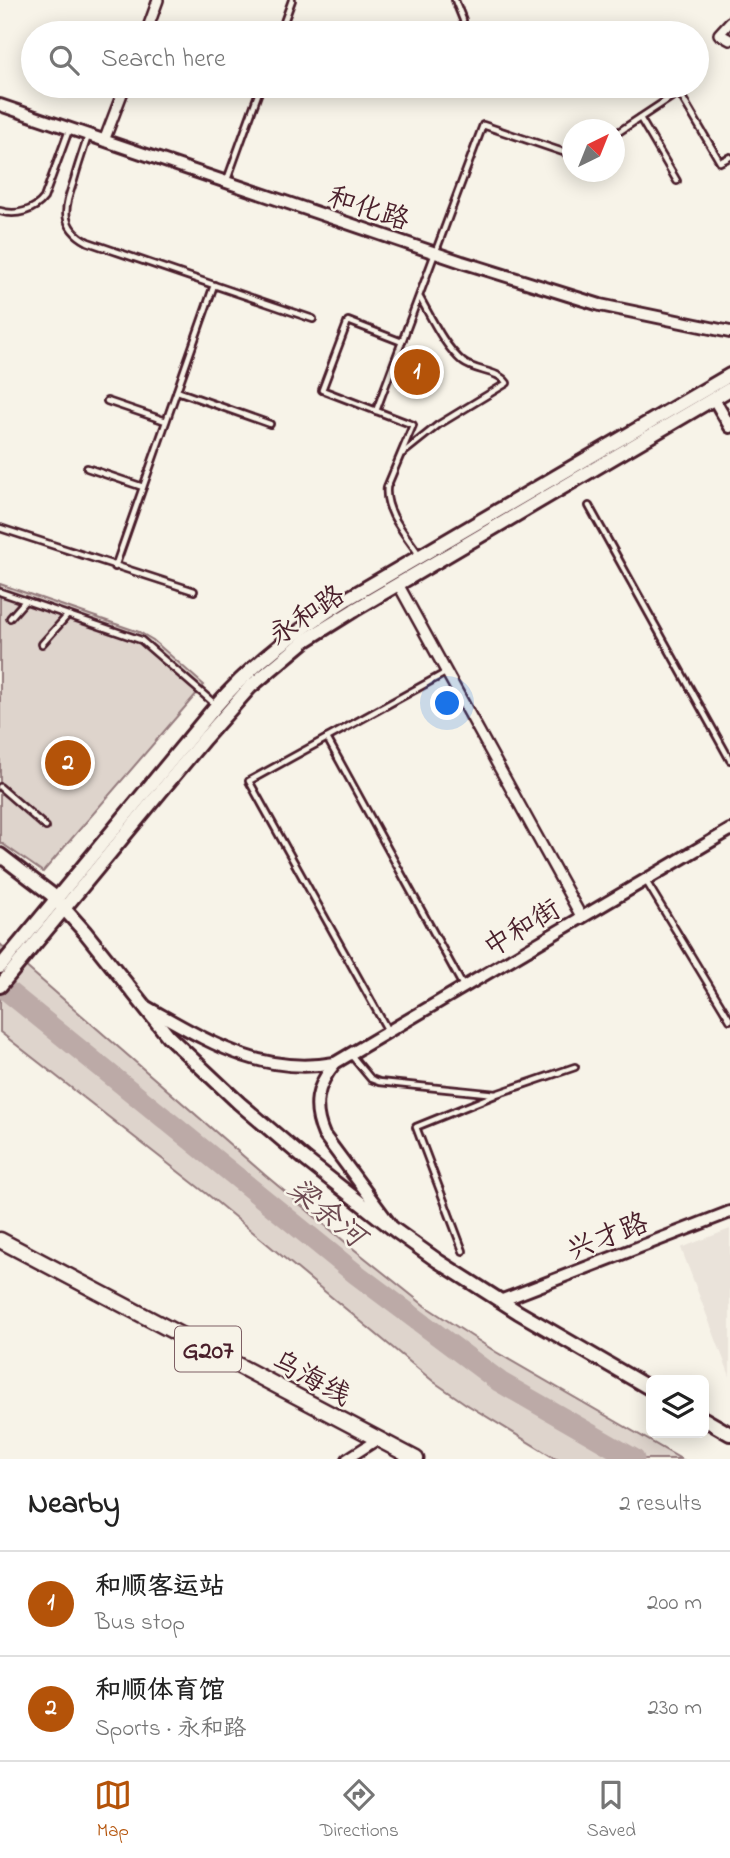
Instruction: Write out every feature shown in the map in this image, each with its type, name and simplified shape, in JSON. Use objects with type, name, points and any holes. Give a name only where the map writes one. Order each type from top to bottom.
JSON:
[{"type":"highway","name":"乌海线","points":[[0,1240],[416,1459]]},
{"type":"main road","name":"永和路","points":[[0,986],[45,923],[216,706],[256,665],[299,630],[730,375]]},
{"type":"main road","name":"永和路","points":[[60,904],[250,687],[313,635],[730,389]]},
{"type":"main road","points":[[0,855],[37,882],[60,904],[168,1035],[239,1103],[396,1231],[500,1301],[646,1385]]},
{"type":"main road","name":"永和路","points":[[0,967],[45,923]]},
{"type":"main road","points":[[709,1422],[730,1434]]},
{"type":"street","points":[[150,21],[158,0]]},
{"type":"street","points":[[730,22],[719,34],[730,40]]},
{"type":"street","points":[[104,141],[120,98]]},
{"type":"street","name":"和化路","points":[[0,105],[226,183],[600,305],[730,332]]},
{"type":"street","points":[[714,399],[730,427]]},
{"type":"street","points":[[398,584],[582,918]]},
{"type":"street","name":"中和街","points":[[335,1063],[730,830]]},
{"type":"street","points":[[142,1004],[228,1050],[262,1063],[314,1067],[335,1063]]},
{"type":"street","points":[[335,1063],[324,1076],[319,1089],[316,1102],[320,1125],[324,1135],[396,1231]]},
{"type":"street","name":"兴才路","points":[[500,1301],[730,1212]]},
{"type":"street","points":[[347,1459],[378,1439]]},
{"type":"lane","points":[[284,21],[292,0]]},
{"type":"lane","points":[[455,0],[463,20]]},
{"type":"lane","points":[[226,183],[257,98]]},
{"type":"lane","points":[[625,128],[670,98]]},
{"type":"lane","points":[[683,98],[720,162],[730,157]]},
{"type":"lane","points":[[640,118],[677,181]]},
{"type":"lane","points":[[376,411],[483,125],[562,152]]},
{"type":"lane","points":[[0,211],[23,212],[40,204],[69,129]]},
{"type":"lane","points":[[88,136],[65,206],[67,219],[75,233],[88,242],[313,319]]},
{"type":"lane","points":[[115,567],[214,285]]},
{"type":"lane","points":[[400,455],[438,425],[507,383],[500,376],[465,364],[453,352],[419,297]]},
{"type":"lane","points":[[402,342],[348,321],[322,390],[413,425],[387,487],[387,503],[421,556]]},
{"type":"lane","points":[[177,391],[270,424]]},
{"type":"lane","points":[[107,401],[166,421]]},
{"type":"lane","points":[[87,468],[143,487]]},
{"type":"lane","points":[[589,506],[730,760]]},
{"type":"lane","points":[[0,528],[194,592]]},
{"type":"lane","points":[[0,592],[141,640],[216,706]]},
{"type":"lane","points":[[10,618],[25,601]]},
{"type":"lane","points":[[42,644],[67,615]]},
{"type":"lane","points":[[388,1032],[249,781],[447,672]]},
{"type":"lane","points":[[327,738],[464,987]]},
{"type":"lane","points":[[0,787],[46,827]]},
{"type":"lane","points":[[646,880],[730,1020]]},
{"type":"lane","points":[[350,1054],[371,1079],[379,1082],[496,1094]]},
{"type":"lane","points":[[463,1251],[416,1127],[496,1094],[575,1067]]},
{"type":"shaded area","points":[[0,584],[139,632],[153,640],[204,685],[43,872],[0,842]]},
{"type":"shaded area","points":[[0,944],[265,1175],[425,1306],[496,1352],[681,1459],[556,1459],[434,1382],[207,1194],[0,1032]]},
{"type":"shaded area","points":[[730,1229],[730,1376],[681,1248]]},
{"type":"waterway","name":"梁余河","points":[[0,985],[356,1274],[500,1382],[634,1459]]},
{"type":"place","name":"和顺客运站","points":[[417,372]]},
{"type":"place","name":"和顺体育馆","points":[[68,763]]}]
